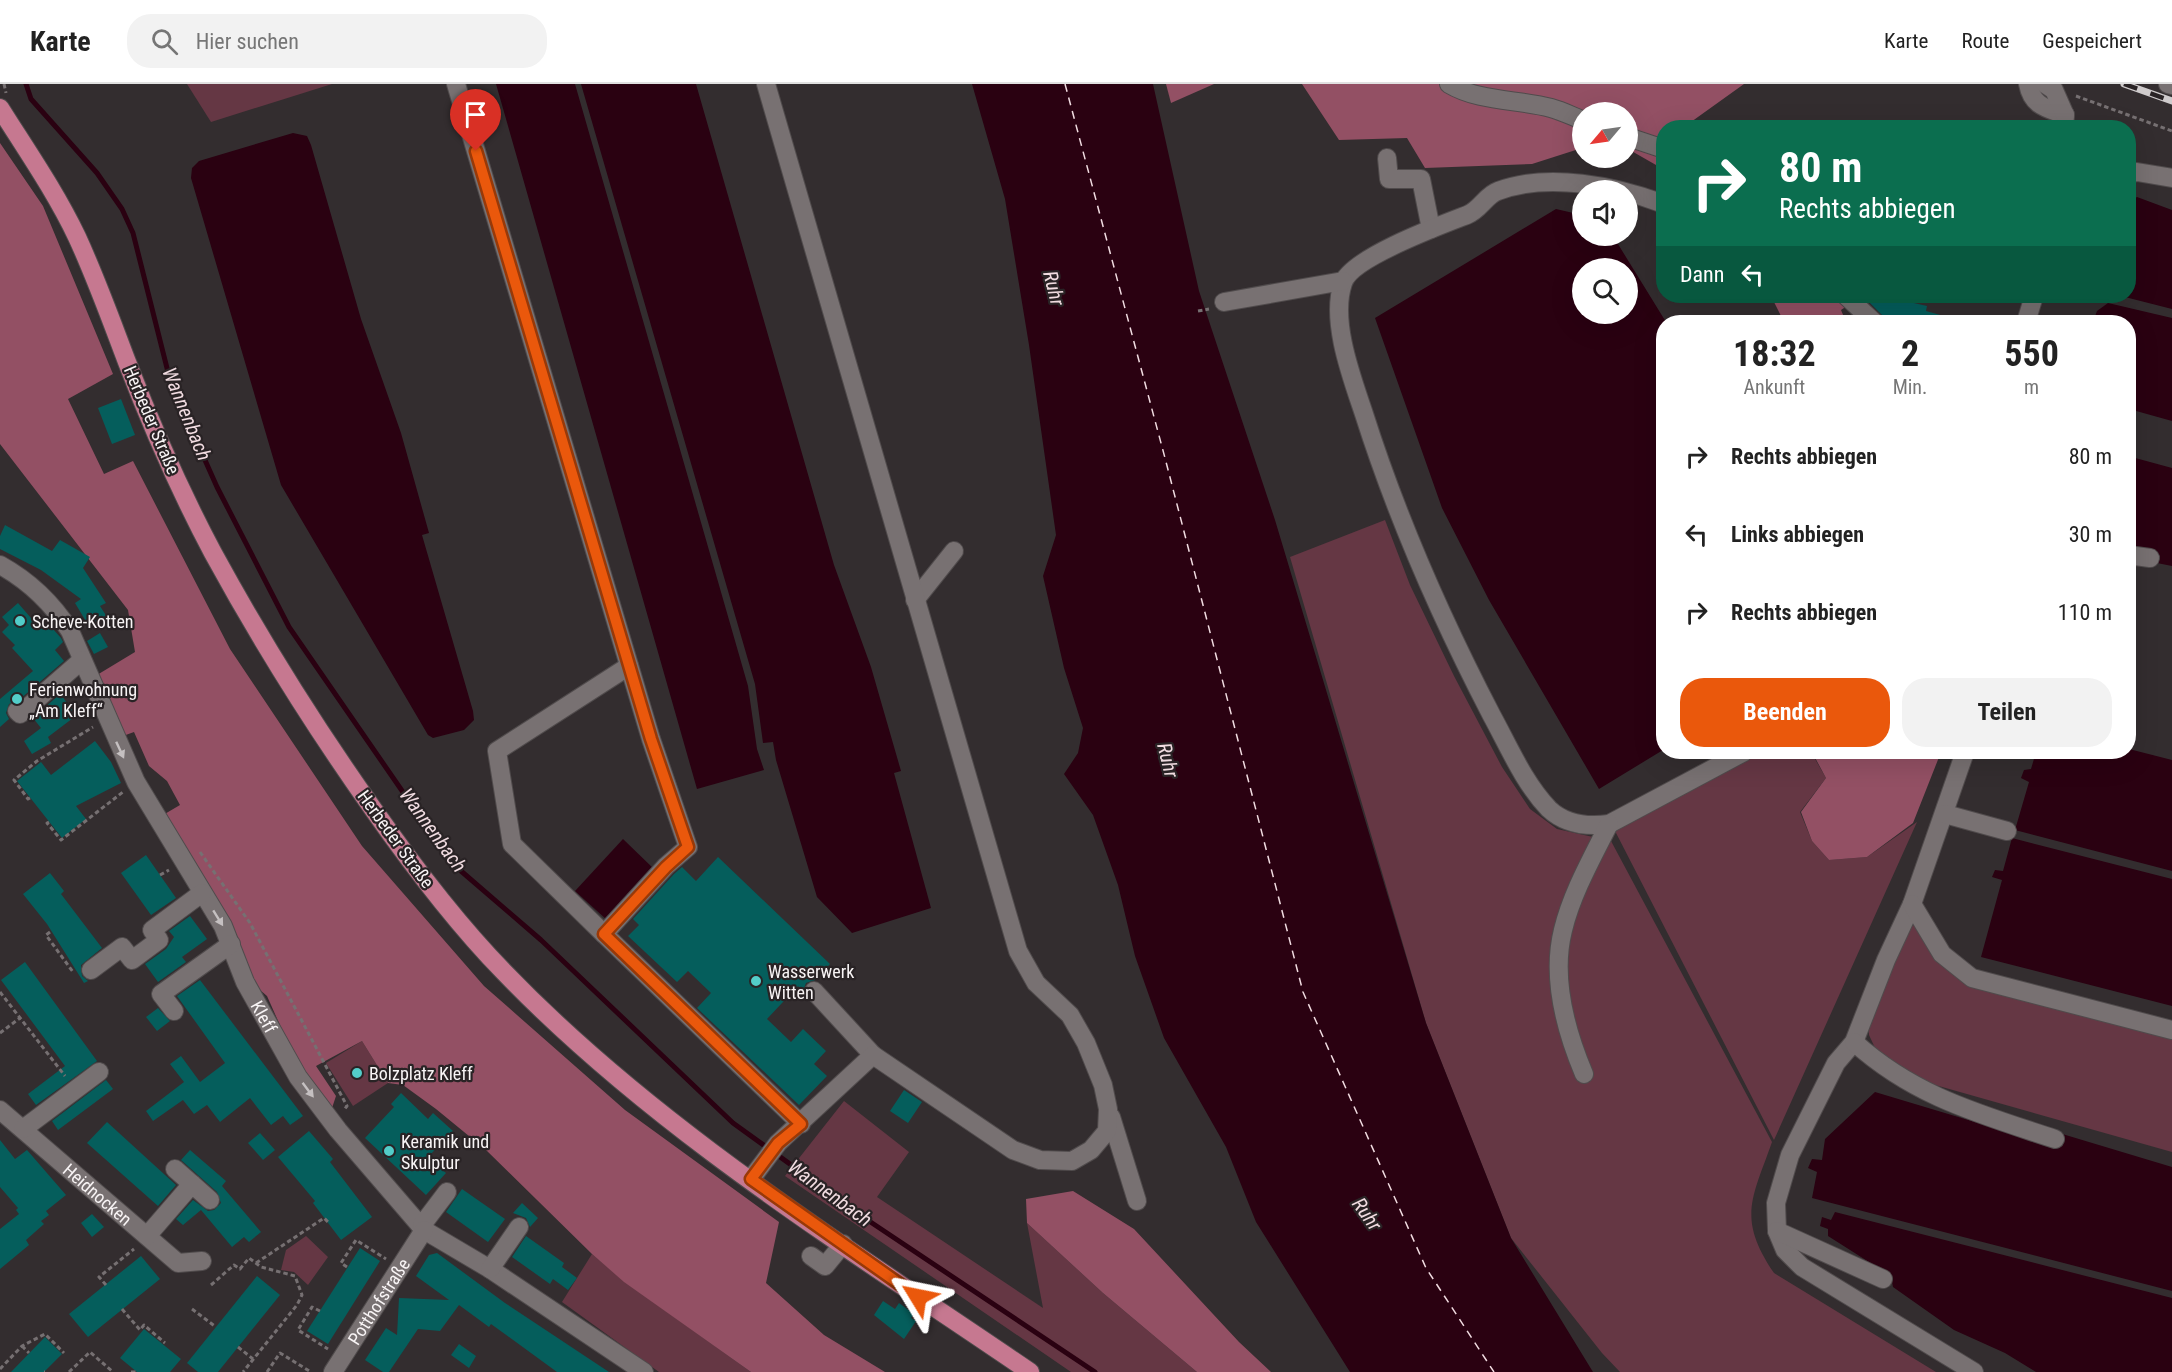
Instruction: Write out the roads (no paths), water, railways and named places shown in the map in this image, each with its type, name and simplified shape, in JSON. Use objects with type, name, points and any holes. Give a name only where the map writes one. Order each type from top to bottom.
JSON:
[{"type":"main road","name":"Herbeder Straße","points":[[0,108],[52,188],[77,237],[159,441],[213,552],[268,649],[352,779],[434,891],[508,977],[595,1058],[751,1179],[1030,1372]]},
{"type":"street","points":[[456,84],[629,666],[688,847],[666,867],[604,934]]},
{"type":"street","points":[[766,84],[1018,951],[1027,971],[1070,1015],[1086,1042],[1137,1201]]},
{"type":"street","points":[[1449,84],[1457,89],[1496,99],[1551,108],[1572,116]]},
{"type":"street","points":[[2028,84],[2032,99],[2062,120]]},
{"type":"street","points":[[2049,87],[2064,120]]},
{"type":"street","points":[[1638,140],[1656,146]]},
{"type":"street","points":[[1387,158],[1389,179],[1420,179],[1431,228]]},
{"type":"street","points":[[2136,172],[2172,178]]},
{"type":"street","points":[[1656,201],[1625,190],[1573,183],[1531,184],[1496,191],[1473,213],[1431,228],[1377,254],[1350,272],[1343,281],[1338,316],[1352,377],[1388,490],[1434,601],[1509,747],[1536,793],[1563,820],[1588,827],[1609,824],[1731,759]]},
{"type":"street","points":[[1224,302],[1343,281]]},
{"type":"street","points":[[1854,303],[1866,315]]},
{"type":"street","points":[[915,600],[954,551]]},
{"type":"street","points":[[2136,556],[2150,558]]},
{"type":"street","name":"Kleff","points":[[0,565],[34,587],[59,613],[136,782],[231,944],[245,982],[298,1077],[332,1122],[423,1228],[490,1269],[644,1372]]},
{"type":"street","points":[[17,711],[20,714],[82,660]]},
{"type":"street","points":[[629,666],[497,751],[512,844],[801,1124]]},
{"type":"street","points":[[1963,759],[1945,814],[1923,865],[1912,904],[1886,960],[1854,1042],[1836,1063],[1790,1155],[1776,1203],[1776,1231],[1785,1250],[1802,1267],[1974,1372]]},
{"type":"street","points":[[1945,814],[2007,831]]},
{"type":"street","points":[[1584,1074],[1572,1046],[1558,976],[1562,931],[1574,898],[1609,824]]},
{"type":"street","points":[[91,970],[122,947],[132,960],[159,940],[152,930],[202,893]]},
{"type":"street","points":[[1912,904],[1942,954],[1972,978],[2172,1030]]},
{"type":"street","points":[[174,1011],[161,994],[231,944]]},
{"type":"street","points":[[814,991],[873,1055],[1013,1150],[1040,1160],[1072,1161],[1091,1150],[1107,1131],[1108,1109]]},
{"type":"street","points":[[1854,1042],[1897,1077],[1952,1105],[2055,1139]]},
{"type":"street","points":[[751,1179],[774,1149],[873,1055]]},
{"type":"street","points":[[23,1129],[99,1072]]},
{"type":"street","name":"Heidnocken","points":[[0,1110],[178,1263],[202,1261]]},
{"type":"street","points":[[174,1169],[210,1200]]},
{"type":"street","points":[[147,1236],[192,1184]]},
{"type":"street","name":"Potthofstraße","points":[[338,1365],[447,1192]]},
{"type":"street","points":[[490,1269],[519,1227]]},
{"type":"street","points":[[1776,1231],[1883,1279]]},
{"type":"street","points":[[811,1256],[825,1266],[843,1244]]},
{"type":"water","points":[[496,84],[575,84],[748,686],[757,749],[764,770],[697,789]]},
{"type":"water","points":[[581,84],[696,84],[834,565],[871,667],[901,771],[894,773],[931,908],[852,933],[817,897],[776,760],[773,742],[763,743],[755,684]]},
{"type":"water","name":"Ruhr","points":[[972,84],[1153,84],[1199,291],[1275,520],[1426,1023],[1511,1238],[1593,1372],[1350,1372],[1256,1222],[1226,1147],[1164,1038],[1135,956],[1118,885],[1093,815],[1064,774],[1078,753],[1083,728],[1064,668],[1043,576],[1056,535],[1029,345],[1005,199]]},
{"type":"water","points":[[293,133],[307,136],[311,145],[361,319],[401,433],[429,533],[422,535],[473,711],[474,720],[464,730],[433,738],[428,735],[281,485],[191,178],[192,168],[199,161]]},
{"type":"water","points":[[2136,198],[2172,210],[2172,309],[2136,300]]},
{"type":"water","points":[[1556,209],[1572,213],[1572,246],[1619,246],[1627,258],[1572,258],[1572,324],[1638,324],[1638,277],[1662,315],[1656,315],[1656,754],[1599,789],[1489,600],[1442,508],[1375,318]]},
{"type":"water","points":[[2108,303],[2172,318],[2172,421],[2136,411],[2136,315],[2096,315],[2097,311]]},
{"type":"water","points":[[2136,458],[2172,468],[2172,566],[2152,562],[2155,553],[2136,548]]},
{"type":"water","points":[[2136,751],[2172,760],[2172,871],[2015,830],[2029,782],[2021,778],[2024,770],[2031,769],[2034,759],[2136,759]]},
{"type":"water","points":[[2012,838],[2172,879],[2172,1006],[1981,957],[2002,880],[1992,877],[1995,870],[2003,871]]},
{"type":"water","points":[[623,839],[654,869],[607,920],[575,891]]},
{"type":"water","points":[[1875,1092],[2055,1146],[2059,1133],[2172,1167],[2172,1291],[1812,1198],[1817,1172],[1808,1168],[1812,1159],[1822,1160],[1825,1139]]},
{"type":"water","points":[[1835,1212],[2172,1298],[2172,1372],[2036,1372],[2005,1353],[1954,1330],[1893,1287],[1891,1276],[1828,1236],[1828,1229],[1820,1226],[1822,1217],[1831,1220]]},
{"type":"waterway","name":"Wannenbach","points":[[26,84],[31,99],[97,173],[122,209],[133,233],[171,384],[217,487],[289,627],[436,840],[461,871],[541,940],[733,1123],[869,1221],[1095,1372]]},
{"type":"railway","points":[[2124,84],[2172,101]]},
{"type":"place","name":"Scheve-Kotten","points":[[20,621]]},
{"type":"place","name":"Ferienwohnung „Am Kleff“","points":[[17,699]]},
{"type":"place","name":"Wasserwerk Witten","points":[[756,981]]},
{"type":"place","name":"Bolzplatz Kleff","points":[[357,1073]]},
{"type":"place","name":"Keramik und Skulptur","points":[[389,1151]]}]
